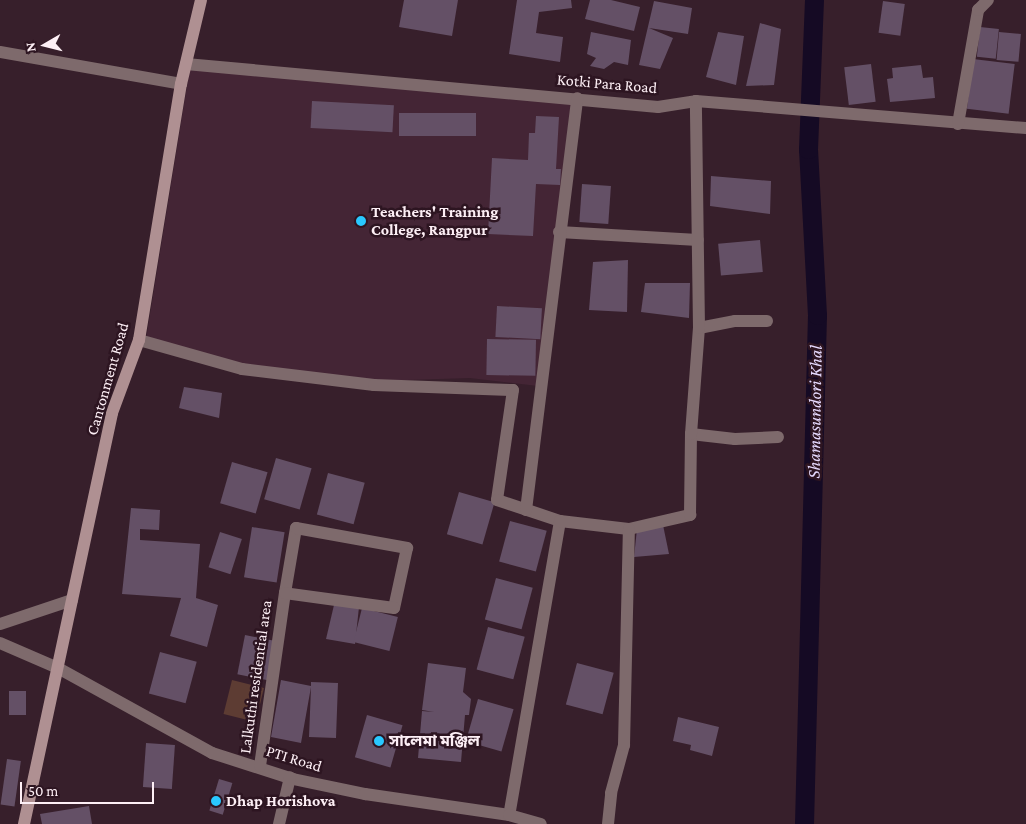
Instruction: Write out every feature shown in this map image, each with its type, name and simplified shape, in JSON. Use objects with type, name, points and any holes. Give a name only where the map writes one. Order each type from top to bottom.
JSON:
[{"type":"main road","name":"Cantonment Road","points":[[24,824],[112,413],[138,340],[181,84],[201,0]]},
{"type":"street","points":[[958,124],[978,10],[988,0]]},
{"type":"street","points":[[0,52],[181,84]]},
{"type":"street","name":"Kotki Para Road","points":[[186,64],[577,98],[658,107],[696,101],[958,124],[1026,128]]},
{"type":"street","points":[[526,510],[577,98]]},
{"type":"street","points":[[138,340],[242,369],[374,385],[513,390],[497,500],[560,521],[629,529],[690,515],[691,434],[699,328],[696,101]]},
{"type":"street","points":[[560,232],[698,240]]},
{"type":"street","points":[[699,328],[735,321],[767,321]]},
{"type":"street","points":[[691,434],[735,439],[778,437]]},
{"type":"street","points":[[509,815],[560,521]]},
{"type":"street","name":"Lalkuthi residential area","points":[[260,766],[285,593],[296,528],[406,548],[394,608],[285,593]]},
{"type":"street","points":[[608,824],[611,793],[624,745],[629,529]]},
{"type":"street","points":[[0,624],[72,600]]},
{"type":"street","name":"PTI Road","points":[[0,642],[58,668],[212,753],[260,766],[290,777],[365,794],[509,815],[541,824]]},
{"type":"street","points":[[279,824],[290,777]]},
{"type":"shaded area","name":"Teachers' Training College, Rangpur","points":[[190,67],[571,103],[538,386],[470,378],[375,381],[243,364],[146,339]]},
{"type":"shaded area","points":[[232,680],[264,688],[256,722],[224,714]]},
{"type":"building","points":[[404,0],[458,0],[452,36],[399,27]]},
{"type":"building","points":[[517,0],[571,0],[572,8],[539,12],[536,33],[563,37],[560,62],[509,54]]},
{"type":"building","points":[[590,0],[611,0],[640,7],[634,31],[585,19]]},
{"type":"building","points":[[654,1],[692,8],[688,34],[649,28],[673,38],[660,69],[639,65]]},
{"type":"building","points":[[883,1],[905,4],[900,36],[879,33]]},
{"type":"building","points":[[760,23],[781,29],[774,85],[746,86]]},
{"type":"building","points":[[980,27],[999,29],[996,59],[977,57]]},
{"type":"building","points":[[591,32],[631,40],[628,65],[614,62],[604,69],[590,66],[596,58],[587,54]]},
{"type":"building","points":[[718,32],[744,36],[736,85],[706,77]]},
{"type":"building","points":[[999,32],[1021,34],[1018,62],[997,60]]},
{"type":"building","points":[[973,59],[1015,64],[1009,114],[967,109]]},
{"type":"building","points":[[871,64],[876,102],[849,105],[844,67]]},
{"type":"building","points":[[921,65],[923,78],[933,77],[935,98],[890,102],[887,79],[893,78],[892,68]]},
{"type":"building","points":[[312,101],[394,105],[392,132],[311,128]]},
{"type":"building","points":[[399,113],[476,113],[476,136],[399,136]]},
{"type":"building","points":[[536,116],[559,117],[556,169],[561,169],[560,185],[536,184],[533,236],[488,234],[492,158],[528,160],[529,133],[535,133]]},
{"type":"building","points":[[711,176],[771,181],[770,214],[710,206]]},
{"type":"building","points":[[582,184],[611,186],[608,224],[579,222]]},
{"type":"building","points":[[760,240],[763,272],[721,276],[718,244]]},
{"type":"building","points":[[628,260],[627,312],[589,310],[593,262]]},
{"type":"building","points":[[645,283],[690,283],[689,318],[641,312]]},
{"type":"building","points":[[497,306],[542,308],[540,339],[495,337]]},
{"type":"building","points":[[487,339],[536,340],[535,376],[486,375]]},
{"type":"building","points":[[184,387],[222,393],[219,418],[179,408]]},
{"type":"building","points":[[276,458],[312,468],[300,510],[264,499]]},
{"type":"building","points":[[232,462],[268,472],[256,514],[220,503]]},
{"type":"building","points":[[328,473],[365,483],[354,524],[317,515]]},
{"type":"building","points":[[459,492],[495,502],[482,544],[447,534]]},
{"type":"building","points":[[131,508],[160,510],[159,530],[140,529],[140,540],[200,544],[196,598],[218,605],[207,647],[170,636],[181,598],[122,594]]},
{"type":"building","points":[[510,521],[547,531],[536,571],[499,562]]},
{"type":"building","points":[[663,525],[669,554],[634,557],[637,529]]},
{"type":"building","points":[[252,527],[285,532],[277,583],[244,577]]},
{"type":"building","points":[[220,532],[242,539],[230,574],[209,567]]},
{"type":"building","points":[[496,578],[533,588],[522,629],[485,620]]},
{"type":"building","points":[[334,605],[359,607],[355,644],[326,639]]},
{"type":"building","points":[[362,608],[398,617],[389,651],[354,642]]},
{"type":"building","points":[[488,627],[525,637],[513,679],[477,670]]},
{"type":"building","points":[[245,635],[275,641],[268,680],[237,674]]},
{"type":"building","points":[[160,652],[197,662],[186,703],[149,694]]},
{"type":"building","points":[[428,663],[466,668],[463,692],[471,699],[469,715],[465,715],[461,762],[418,758],[422,711],[434,712],[422,710]]},
{"type":"building","points":[[577,663],[614,673],[603,714],[566,705]]},
{"type":"building","points":[[281,680],[311,686],[311,682],[338,683],[336,738],[309,737],[311,687],[301,743],[271,737]]},
{"type":"building","points":[[9,691],[26,691],[26,715],[9,715]]},
{"type":"building","points":[[478,699],[514,709],[501,751],[466,741]]},
{"type":"building","name":"সালেমা মঞ্জিল","points":[[367,715],[403,725],[390,767],[355,757]]},
{"type":"building","points":[[678,717],[719,727],[712,756],[690,750],[691,745],[673,741]]},
{"type":"building","points":[[146,743],[175,745],[172,789],[143,787]]},
{"type":"building","points":[[7,759],[21,761],[14,807],[1,805]]},
{"type":"building","points":[[219,779],[232,783],[223,815],[209,811]]},
{"type":"building","points":[[89,806],[92,824],[42,824],[40,814]]},
{"type":"waterway","name":"Shamasundori Khal","points":[[804,824],[817,315],[808,149],[814,0]]},
{"type":"place","name":"Teachers' Training College, Rangpur","points":[[361,221]]},
{"type":"place","name":"সালেমা মঞ্জিল","points":[[379,741]]},
{"type":"place","name":"Dhap Horishova","points":[[216,801]]}]
